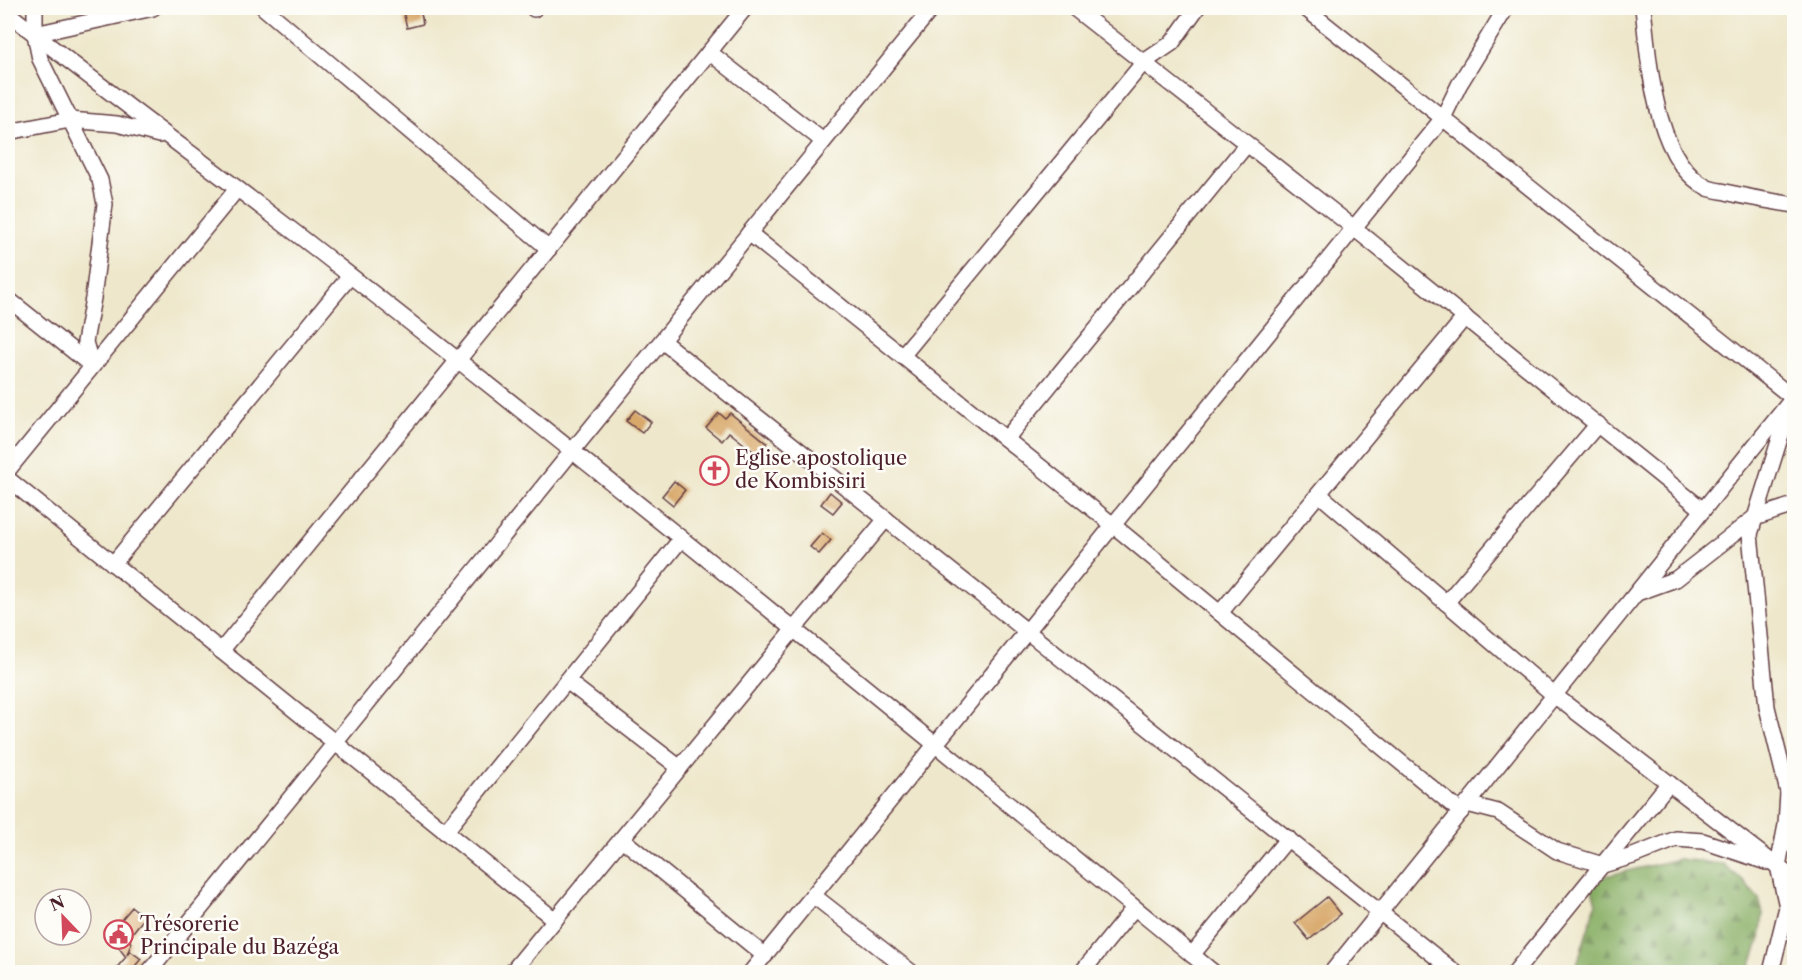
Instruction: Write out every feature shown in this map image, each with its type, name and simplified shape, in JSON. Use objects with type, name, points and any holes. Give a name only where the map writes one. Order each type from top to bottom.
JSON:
[{"type":"street","points":[[34,8],[35,34],[40,59],[100,180],[105,204],[85,342],[92,366]]},
{"type":"street","points":[[35,34],[153,8]]},
{"type":"street","points":[[264,8],[549,249]]},
{"type":"street","points":[[221,651],[745,8]]},
{"type":"street","points":[[149,972],[932,8]]},
{"type":"street","points":[[1074,8],[1354,228],[1703,510]]},
{"type":"street","points":[[902,356],[1144,62],[1172,43],[1197,8]]},
{"type":"street","points":[[1305,8],[1793,396]]},
{"type":"street","points":[[752,972],[1443,118],[1459,85],[1506,8]]},
{"type":"street","points":[[1643,8],[1647,48],[1659,115],[1668,144],[1685,170],[1708,188],[1794,205]]},
{"type":"street","points":[[8,13],[350,276],[572,452],[794,629],[1213,972]]},
{"type":"street","points":[[709,52],[823,141]]},
{"type":"street","points":[[8,132],[70,120],[117,124],[168,137]]},
{"type":"street","points":[[1006,439],[1247,144]]},
{"type":"street","points":[[8,470],[237,189]]},
{"type":"street","points":[[749,233],[1464,808],[1498,812],[1557,851],[1603,865],[1676,839],[1703,841],[1778,866]]},
{"type":"street","points":[[113,564],[350,276]]},
{"type":"street","points":[[8,299],[92,366]]},
{"type":"street","points":[[1220,613],[1465,317]]},
{"type":"street","points":[[662,341],[1455,972]]},
{"type":"street","points":[[1332,972],[1793,396]]},
{"type":"street","points":[[1772,972],[1787,907],[1778,866],[1791,799],[1767,707],[1750,534],[1793,396]]},
{"type":"street","points":[[1446,603],[1598,424]]},
{"type":"street","points":[[8,478],[555,920]]},
{"type":"street","points":[[1319,494],[1554,695],[1794,879]]},
{"type":"street","points":[[1636,594],[1676,579],[1754,518],[1794,505]]},
{"type":"street","points":[[512,972],[886,519]]},
{"type":"street","points":[[445,831],[681,539]]},
{"type":"street","points":[[567,681],[680,768]]},
{"type":"street","points":[[1515,972],[1669,783]]},
{"type":"street","points":[[1192,956],[1288,838]]},
{"type":"street","points":[[621,839],[765,956]]},
{"type":"street","points":[[814,896],[911,972]]},
{"type":"street","points":[[1082,972],[1134,908]]},
{"type":"street","points":[[1780,937],[1794,919]]},
{"type":"green space","points":[[1679,859],[1723,864],[1759,899],[1763,914],[1760,939],[1748,972],[1577,972],[1576,967],[1596,904],[1592,889],[1601,877]]},
{"type":"building","points":[[420,8],[423,24],[407,28],[403,11]]},
{"type":"building","points":[[635,410],[651,422],[642,433],[626,421]]},
{"type":"building","points":[[719,413],[725,418],[730,413],[767,443],[758,455],[729,432],[722,441],[706,428]]},
{"type":"building","points":[[674,481],[685,490],[673,505],[662,496]]},
{"type":"building","points":[[830,492],[842,502],[833,513],[821,504]]},
{"type":"building","points":[[822,533],[831,540],[819,554],[810,547]]},
{"type":"building","points":[[1327,897],[1341,914],[1309,940],[1295,923]]},
{"type":"building","points":[[132,907],[145,917],[129,937],[131,944],[127,955],[130,951],[141,959],[130,972],[113,972],[126,957],[116,944],[104,937],[104,930],[108,926],[116,926]]},
{"type":"place","name":"Eglise apostolique de Kombissiri","points":[[714,470]]},
{"type":"place","name":"Trésorerie Principale du Bazéga","points":[[119,935]]}]
